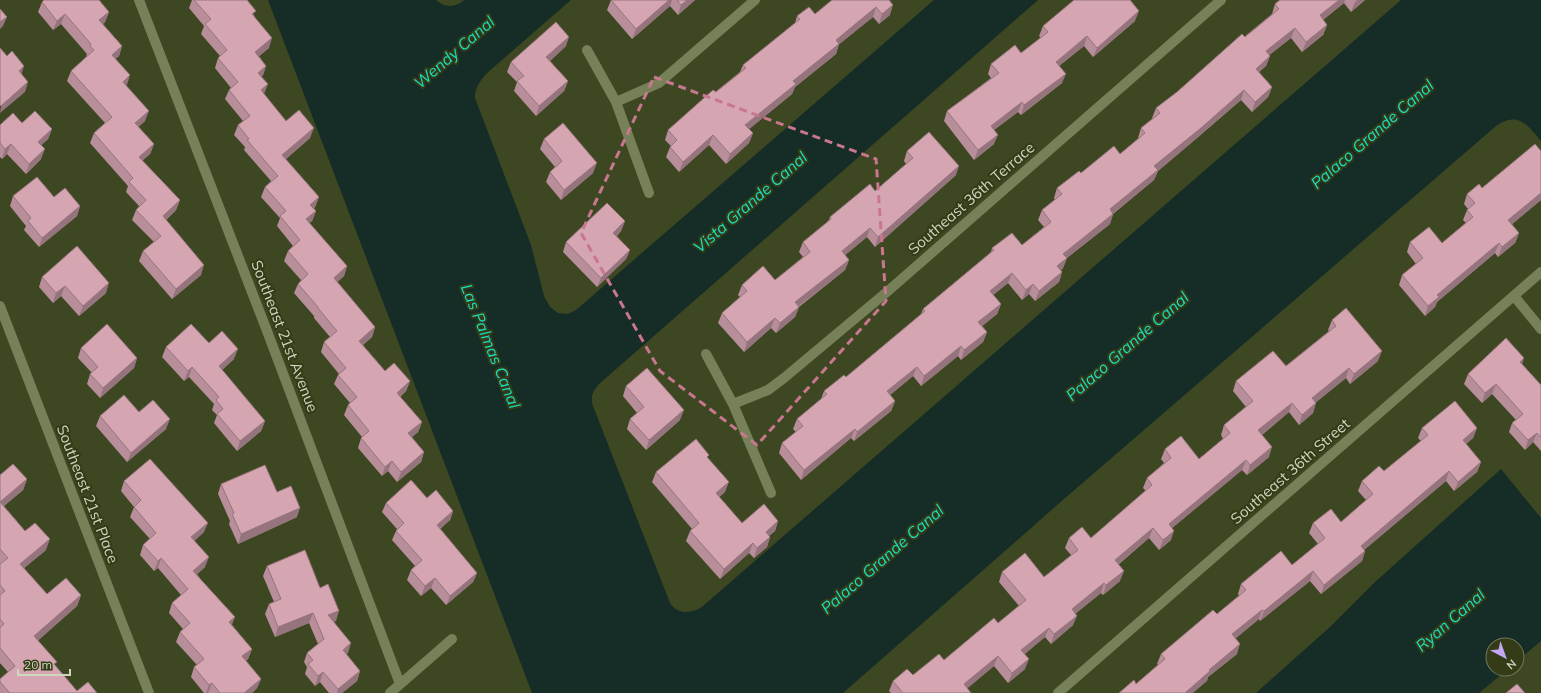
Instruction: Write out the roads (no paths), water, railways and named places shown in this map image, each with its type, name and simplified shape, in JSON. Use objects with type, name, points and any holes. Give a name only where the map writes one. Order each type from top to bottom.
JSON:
[{"type":"street","name":"Southeast 21st Avenue","points":[[139,0],[270,338],[400,684]]},
{"type":"street","points":[[616,102],[659,83],[755,0]]},
{"type":"street","name":"Southeast 36th Terrace","points":[[733,404],[768,390],[784,378],[894,285],[1221,0]]},
{"type":"street","points":[[586,50],[616,102],[649,192]]},
{"type":"street","name":"Southeast 36th Street","points":[[1058,693],[1541,272]]},
{"type":"street","points":[[1514,296],[1541,329]]},
{"type":"street","name":"Southeast 21st Place","points":[[0,306],[149,693]]},
{"type":"street","points":[[706,354],[733,404],[771,493]]},
{"type":"street","points":[[390,693],[452,639]]},
{"type":"water","points":[[268,0],[436,0],[446,6],[454,6],[464,0],[571,0],[487,73],[478,84],[475,98],[531,245],[544,296],[550,307],[558,313],[568,314],[576,310],[934,0],[1038,0],[599,384],[594,391],[592,396],[593,406],[670,603],[677,610],[685,612],[695,611],[703,606],[1401,0],[1541,0],[1541,141],[1531,129],[1522,122],[1516,120],[1510,120],[1496,126],[1064,499],[843,693],[532,693]]},
{"type":"water","name":"Ryan Canal","points":[[1501,469],[1541,518],[1541,641],[1525,654],[1525,637],[1485,637],[1485,677],[1498,677],[1479,693],[1256,693],[1330,627],[1374,583]]},
{"type":"water label","name":"Wendy Canal","points":[[454,52]]},
{"type":"water label","name":"Palaco Grande Canal","points":[[1372,134]]},
{"type":"water label","name":"Vista Grande Canal","points":[[750,202]]},
{"type":"water label","name":"Las Palmas Canal","points":[[491,346]]},
{"type":"water label","name":"Palaco Grande Canal","points":[[1127,346]]},
{"type":"water label","name":"Palaco Grande Canal","points":[[882,559]]}]
